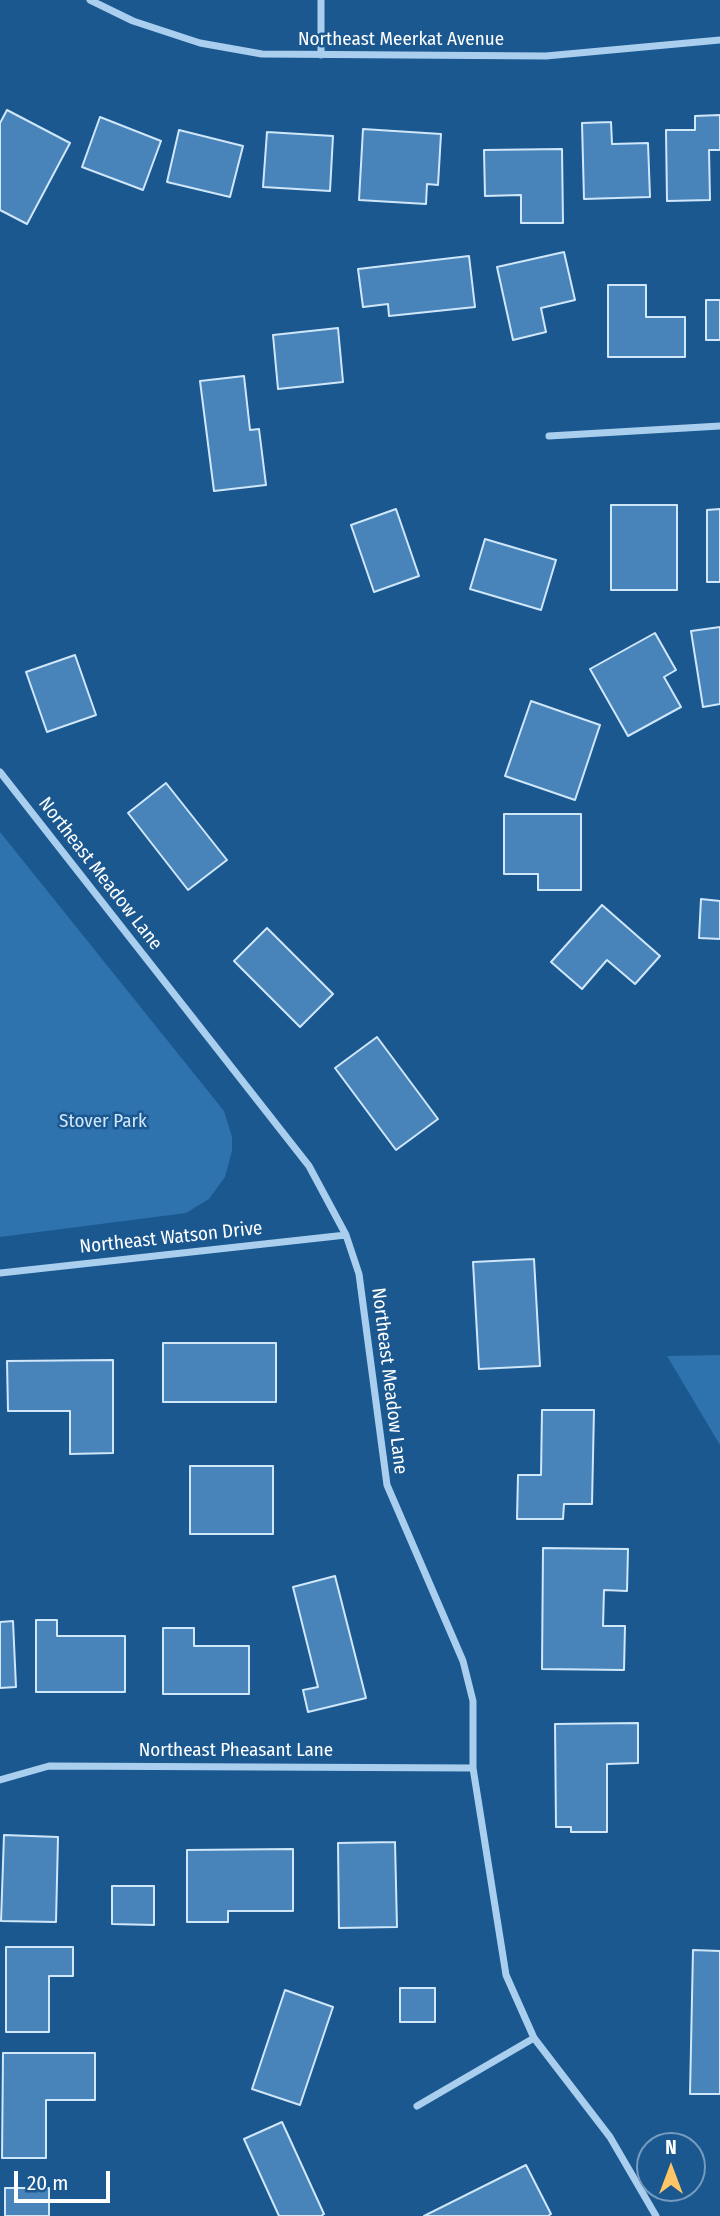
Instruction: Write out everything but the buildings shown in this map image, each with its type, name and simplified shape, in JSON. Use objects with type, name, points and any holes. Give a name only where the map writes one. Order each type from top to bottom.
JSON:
[{"type":"street","name":"Northeast Meerkat Avenue","points":[[90,0],[133,21],[200,43],[262,54],[546,57],[720,40]]},
{"type":"street","points":[[321,0],[321,55]]},
{"type":"street","points":[[549,436],[720,426]]},
{"type":"street","name":"Northeast Meadow Lane","points":[[0,772],[309,1166],[346,1235],[359,1274],[387,1485],[463,1661],[473,1701],[473,1768],[506,1975],[534,2038],[610,2137],[656,2216]]},
{"type":"street","name":"Northeast Watson Drive","points":[[0,1273],[346,1235]]},
{"type":"street","name":"Northeast Pheasant Lane","points":[[0,1780],[48,1766],[473,1768]]},
{"type":"street","points":[[417,2106],[534,2038]]},
{"type":"green space","name":"Stover Park","points":[[0,832],[224,1111],[232,1137],[232,1151],[225,1177],[209,1199],[186,1213],[0,1237]]},
{"type":"green space","points":[[720,1355],[720,1445],[667,1356]]}]
